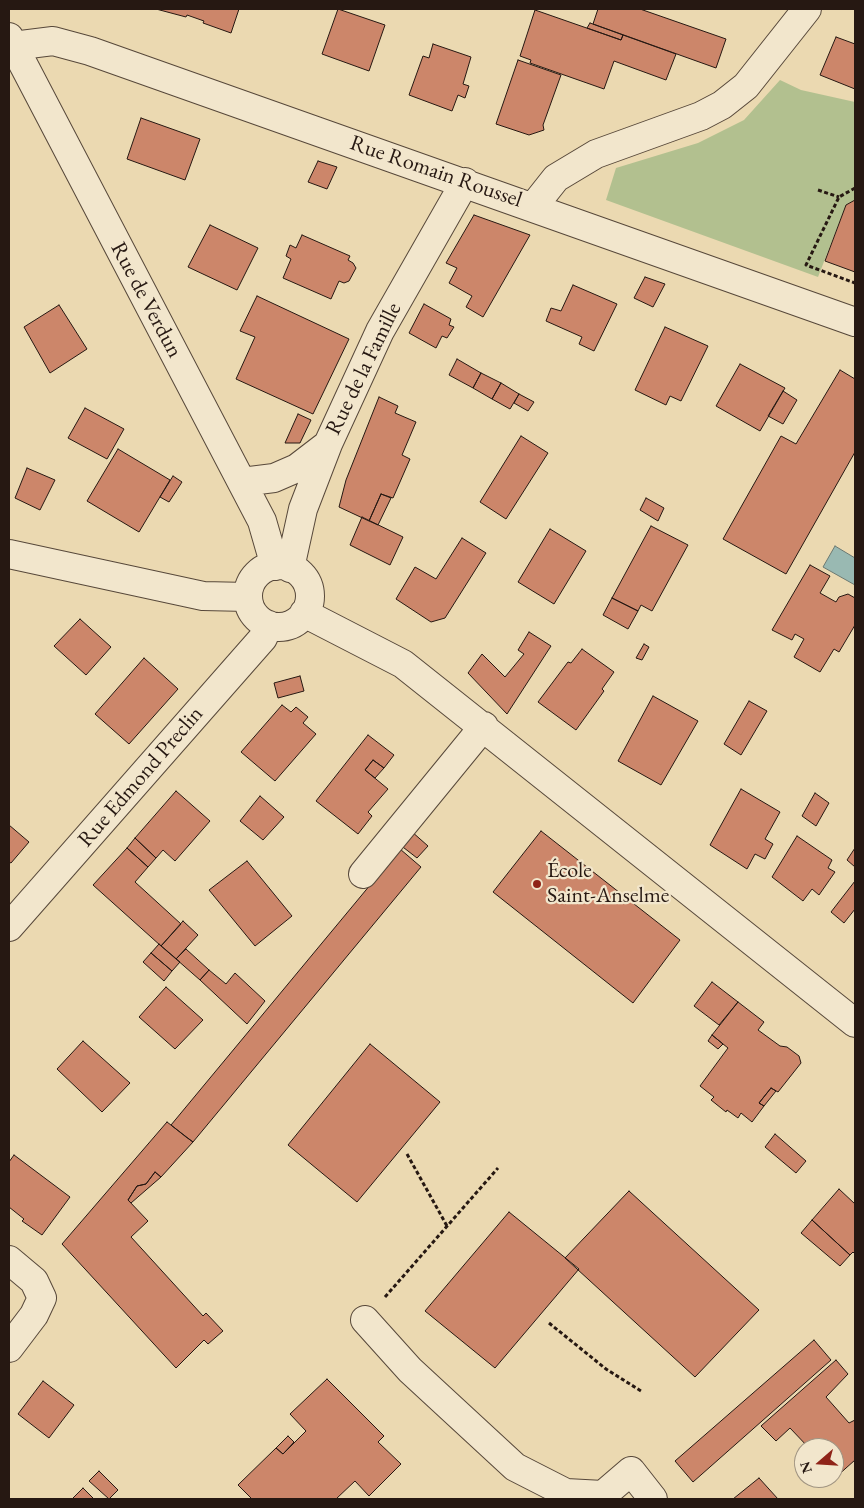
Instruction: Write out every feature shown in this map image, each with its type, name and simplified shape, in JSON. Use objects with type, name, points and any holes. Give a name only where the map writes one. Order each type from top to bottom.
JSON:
[{"type":"street","points":[[533,207],[556,178],[596,154],[701,116],[722,105],[746,86],[806,9]]},
{"type":"street","name":"Rue Romain Roussel","points":[[11,41],[53,41],[90,50],[855,322]]},
{"type":"street","name":"Rue de Verdun","points":[[11,41],[242,482],[282,567]]},
{"type":"street","name":"Rue de la Famille","points":[[282,567],[328,444],[380,331],[465,182]]},
{"type":"street","points":[[242,482],[274,478],[297,468],[328,444]]},
{"type":"street","points":[[9,554],[203,596],[248,597]]},
{"type":"street","points":[[282,567],[305,580],[309,590],[309,600],[304,613],[292,624],[282,627],[269,625],[255,616],[248,597],[253,578],[261,571],[282,567]]},
{"type":"street","points":[[304,613],[403,664],[484,726],[855,1023]]},
{"type":"street","name":"Rue Edmond Preclin","points":[[9,927],[263,638],[269,625]]},
{"type":"street","points":[[363,874],[484,726]]},
{"type":"street","points":[[9,1260],[34,1281],[42,1298],[34,1315],[9,1348]]},
{"type":"street","points":[[365,1320],[410,1370],[515,1467],[566,1493],[604,1497],[631,1471],[653,1499]]},
{"type":"path","points":[[855,188],[839,197],[806,266],[855,283]]},
{"type":"path","points":[[818,190],[839,197]]},
{"type":"path","points":[[408,1154],[447,1226]]},
{"type":"path","points":[[365,1320],[498,1168]]},
{"type":"path","points":[[549,1323],[606,1369],[642,1390]]},
{"type":"green space","points":[[780,80],[801,90],[855,102],[855,200],[846,205],[818,277],[606,200],[616,168],[698,143],[744,120]]},
{"type":"water","points":[[835,546],[855,558],[855,585],[823,567]]},
{"type":"building","points":[[156,9],[239,9],[231,33],[187,15],[186,17]]},
{"type":"building","points":[[338,9],[385,25],[369,71],[322,54]]},
{"type":"building","points":[[598,9],[640,9],[726,39],[716,68],[593,24]]},
{"type":"building","points":[[535,10],[621,40],[623,35],[676,54],[666,80],[614,61],[604,89],[530,63],[531,60],[520,56]]},
{"type":"building","points":[[590,23],[623,35],[621,40],[587,28]]},
{"type":"building","points":[[836,37],[855,44],[855,89],[820,75]]},
{"type":"building","points":[[433,44],[471,57],[463,84],[469,86],[465,98],[458,95],[452,111],[409,95],[423,56],[429,58]]},
{"type":"building","points":[[518,60],[561,75],[543,125],[544,130],[529,135],[496,124]]},
{"type":"building","points":[[141,118],[200,139],[185,180],[127,159]]},
{"type":"building","points":[[318,161],[337,167],[327,189],[308,182]]},
{"type":"building","points":[[855,200],[855,272],[825,261],[846,205]]},
{"type":"building","points":[[474,215],[530,235],[483,317],[466,307],[472,296],[449,283],[457,268],[446,263]]},
{"type":"building","points":[[210,225],[258,248],[237,290],[188,267]]},
{"type":"building","points":[[302,235],[350,256],[348,260],[356,268],[349,281],[344,283],[339,281],[331,299],[283,278],[291,259],[286,256],[290,245],[296,248]]},
{"type":"building","points":[[645,277],[665,284],[653,307],[634,298]]},
{"type":"building","points":[[573,285],[617,304],[594,351],[579,344],[582,337],[546,321],[551,308],[561,311]]},
{"type":"building","points":[[257,296],[349,339],[313,414],[236,379],[255,337],[240,331]]},
{"type":"building","points":[[424,304],[451,319],[449,325],[454,327],[447,338],[442,336],[436,348],[409,333]]},
{"type":"building","points":[[59,305],[87,349],[50,373],[24,327]]},
{"type":"building","points":[[665,327],[708,346],[681,401],[670,396],[666,405],[635,390]]},
{"type":"building","points":[[457,359],[481,373],[473,388],[449,375]]},
{"type":"building","points":[[740,364],[785,388],[760,431],[716,406]]},
{"type":"building","points":[[840,370],[855,379],[855,452],[786,574],[723,539],[781,436],[796,444]]},
{"type":"building","points":[[481,373],[501,383],[492,399],[473,388]]},
{"type":"building","points":[[501,383],[519,394],[510,409],[492,399]]},
{"type":"building","points":[[783,391],[797,400],[783,424],[768,416]]},
{"type":"building","points":[[519,394],[534,402],[528,411],[514,403]]},
{"type":"building","points":[[379,397],[398,406],[395,413],[416,422],[402,455],[410,459],[393,498],[381,494],[369,521],[339,507],[346,480]]},
{"type":"building","points":[[85,408],[124,429],[107,459],[68,438]]},
{"type":"building","points":[[298,414],[311,420],[300,443],[285,443]]},
{"type":"building","points":[[521,436],[548,453],[506,519],[480,502]]},
{"type":"building","points":[[118,449],[170,480],[139,532],[87,501]]},
{"type":"building","points":[[27,468],[55,480],[40,510],[15,498]]},
{"type":"building","points":[[173,476],[182,482],[169,502],[160,497]]},
{"type":"building","points":[[381,494],[391,498],[378,525],[369,521]]},
{"type":"building","points":[[646,498],[664,508],[658,521],[640,510]]},
{"type":"building","points":[[362,517],[403,537],[390,565],[350,545]]},
{"type":"building","points":[[651,526],[688,545],[652,611],[641,605],[638,611],[612,598]]},
{"type":"building","points":[[550,529],[586,551],[554,604],[518,582]]},
{"type":"building","points":[[462,538],[486,553],[445,618],[431,622],[396,599],[415,567],[436,579]]},
{"type":"building","points":[[810,565],[830,576],[820,593],[836,602],[839,597],[848,594],[855,598],[855,625],[839,652],[834,649],[820,672],[794,657],[804,639],[795,634],[792,640],[772,630]]},
{"type":"building","points":[[612,598],[638,611],[628,629],[603,615]]},
{"type":"building","points":[[80,619],[111,647],[86,675],[54,646]]},
{"type":"building","points":[[529,632],[551,646],[507,714],[468,673],[482,654],[505,677],[524,654],[518,650]]},
{"type":"building","points":[[644,644],[649,647],[642,660],[636,658]]},
{"type":"building","points":[[582,649],[614,672],[602,689],[604,691],[576,730],[538,702],[568,662],[571,663]]},
{"type":"building","points":[[144,658],[178,689],[129,744],[95,714]]},
{"type":"building","points":[[300,676],[304,691],[278,698],[274,683]]},
{"type":"building","points":[[653,696],[698,721],[661,785],[618,761]]},
{"type":"building","points":[[749,701],[767,711],[741,755],[724,744]]},
{"type":"building","points":[[282,705],[291,712],[296,707],[308,717],[303,723],[316,734],[275,781],[241,752]]},
{"type":"building","points":[[368,735],[394,755],[384,768],[373,760],[365,770],[388,789],[368,812],[372,816],[358,834],[316,801]]},
{"type":"building","points":[[373,760],[384,768],[375,778],[365,770]]},
{"type":"building","points":[[741,789],[780,812],[765,839],[773,844],[765,859],[755,854],[747,869],[710,845]]},
{"type":"building","points":[[176,791],[210,821],[175,861],[163,850],[156,858],[135,838]]},
{"type":"building","points":[[815,793],[829,803],[816,826],[802,816]]},
{"type":"building","points":[[260,796],[284,817],[263,840],[240,821]]},
{"type":"building","points":[[9,825],[29,842],[11,863],[9,862]]},
{"type":"building","points":[[411,831],[428,846],[417,858],[399,844]]},
{"type":"building","points":[[541,831],[680,940],[633,1003],[493,892]]},
{"type":"building","points":[[797,836],[832,860],[828,868],[835,872],[819,895],[812,889],[803,901],[772,877]]},
{"type":"building","points":[[135,838],[156,858],[148,867],[127,848]]},
{"type":"building","points":[[127,848],[148,867],[135,882],[181,924],[161,946],[93,885]]},
{"type":"building","points":[[855,848],[855,867],[847,860]]},
{"type":"building","points":[[400,849],[421,867],[193,1142],[186,1137],[171,1125]]},
{"type":"building","points":[[247,861],[292,916],[255,946],[209,890]]},
{"type":"building","points":[[855,881],[855,909],[844,923],[831,912]]},
{"type":"building","points":[[183,921],[198,935],[176,959],[161,946]]},
{"type":"building","points":[[159,944],[180,962],[172,971],[151,953]]},
{"type":"building","points":[[186,949],[209,970],[200,980],[176,959]]},
{"type":"building","points":[[151,953],[172,971],[164,981],[143,962]]},
{"type":"building","points":[[209,970],[226,984],[235,973],[265,1001],[247,1024],[200,980]]},
{"type":"building","points":[[712,982],[738,1002],[719,1025],[694,1006]]},
{"type":"building","points":[[166,987],[203,1020],[175,1049],[139,1017]]},
{"type":"building","points":[[738,1002],[764,1022],[758,1030],[780,1046],[787,1047],[799,1056],[801,1063],[778,1092],[771,1088],[759,1103],[764,1106],[752,1122],[741,1113],[738,1118],[727,1110],[726,1112],[711,1100],[714,1097],[700,1086],[728,1048],[712,1035]]},
{"type":"building","points":[[712,1035],[723,1044],[718,1049],[708,1041]]},
{"type":"building","points":[[83,1041],[130,1083],[102,1112],[57,1069]]},
{"type":"building","points":[[370,1044],[440,1102],[357,1202],[288,1145]]},
{"type":"building","points":[[771,1088],[776,1091],[764,1106],[759,1103]]},
{"type":"building","points":[[167,1122],[193,1142],[161,1177],[155,1172],[146,1184],[137,1186],[128,1200],[148,1221],[131,1237],[203,1316],[206,1313],[223,1331],[208,1344],[204,1340],[176,1368],[62,1244]]},
{"type":"building","points":[[775,1134],[806,1161],[796,1173],[765,1147]]},
{"type":"building","points":[[14,1155],[70,1197],[42,1235],[22,1221],[24,1219],[9,1207],[9,1162]]},
{"type":"building","points":[[155,1172],[161,1177],[131,1203],[128,1200],[137,1186],[146,1184]]},
{"type":"building","points":[[839,1189],[855,1204],[855,1254],[853,1252],[850,1255],[812,1220]]},
{"type":"building","points":[[629,1191],[759,1310],[695,1377],[565,1258]]},
{"type":"building","points":[[509,1212],[579,1269],[495,1368],[425,1311]]},
{"type":"building","points":[[812,1220],[850,1255],[840,1266],[801,1233]]},
{"type":"building","points":[[814,1340],[831,1360],[693,1482],[675,1461]]},
{"type":"building","points":[[836,1360],[848,1374],[826,1397],[849,1423],[855,1420],[855,1460],[844,1470],[844,1438],[800,1438],[790,1428],[776,1441],[761,1426]]},
{"type":"building","points":[[327,1379],[384,1436],[378,1442],[401,1464],[369,1496],[355,1481],[336,1499],[252,1499],[238,1485],[276,1448],[283,1454],[306,1431],[290,1414]]},
{"type":"building","points":[[43,1381],[74,1405],[49,1438],[18,1414]]},
{"type":"building","points":[[288,1436],[294,1442],[283,1454],[276,1448]]},
{"type":"building","points":[[99,1471],[118,1490],[109,1499],[89,1481]]},
{"type":"building","points":[[759,1478],[778,1499],[733,1499]]},
{"type":"building","points":[[83,1488],[94,1499],[72,1499]]},
{"type":"place","name":"École Saint-Anselme","points":[[537,884]]}]
